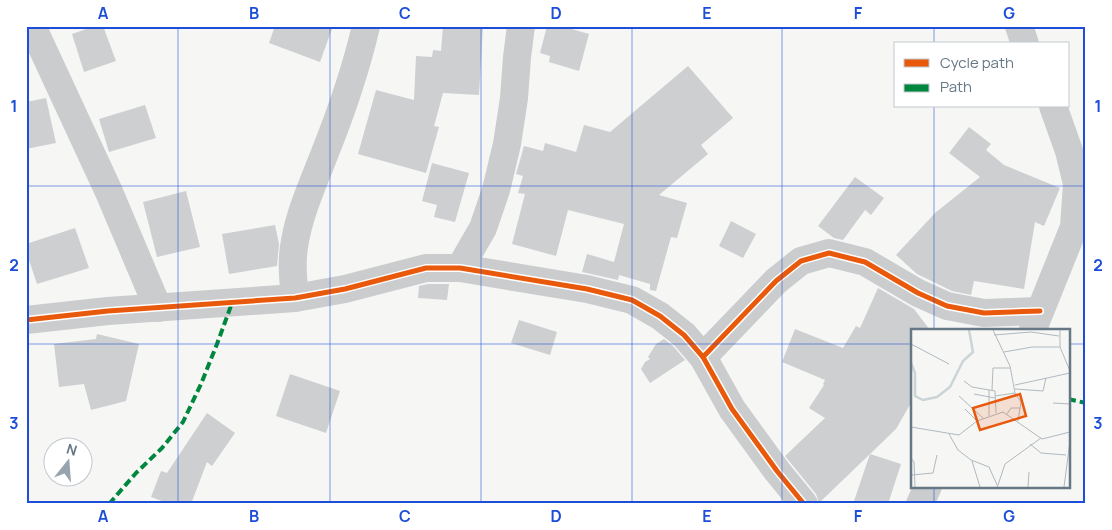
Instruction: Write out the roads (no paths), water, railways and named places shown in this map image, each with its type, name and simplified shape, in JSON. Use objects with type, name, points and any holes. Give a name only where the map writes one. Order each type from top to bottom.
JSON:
[{"type":"street","points":[[32,26],[109,192],[158,308]]},
{"type":"street","points":[[295,298],[293,259],[295,240],[310,192],[345,102],[366,26]]},
{"type":"street","points":[[460,268],[483,228],[496,190],[507,144],[522,26]]},
{"type":"street","points":[[1019,26],[1024,42]]},
{"type":"street","points":[[703,357],[776,281],[801,261],[829,253],[865,262],[918,293],[947,306],[1036,320],[1074,227],[1077,184],[1069,151],[1054,108]]},
{"type":"street","points":[[26,320],[108,311],[295,298],[345,289],[426,268],[460,268],[587,289],[632,300],[660,316],[684,335],[703,357],[732,409],[776,471],[804,504]]},
{"type":"street","points":[[920,504],[927,488]]}]
